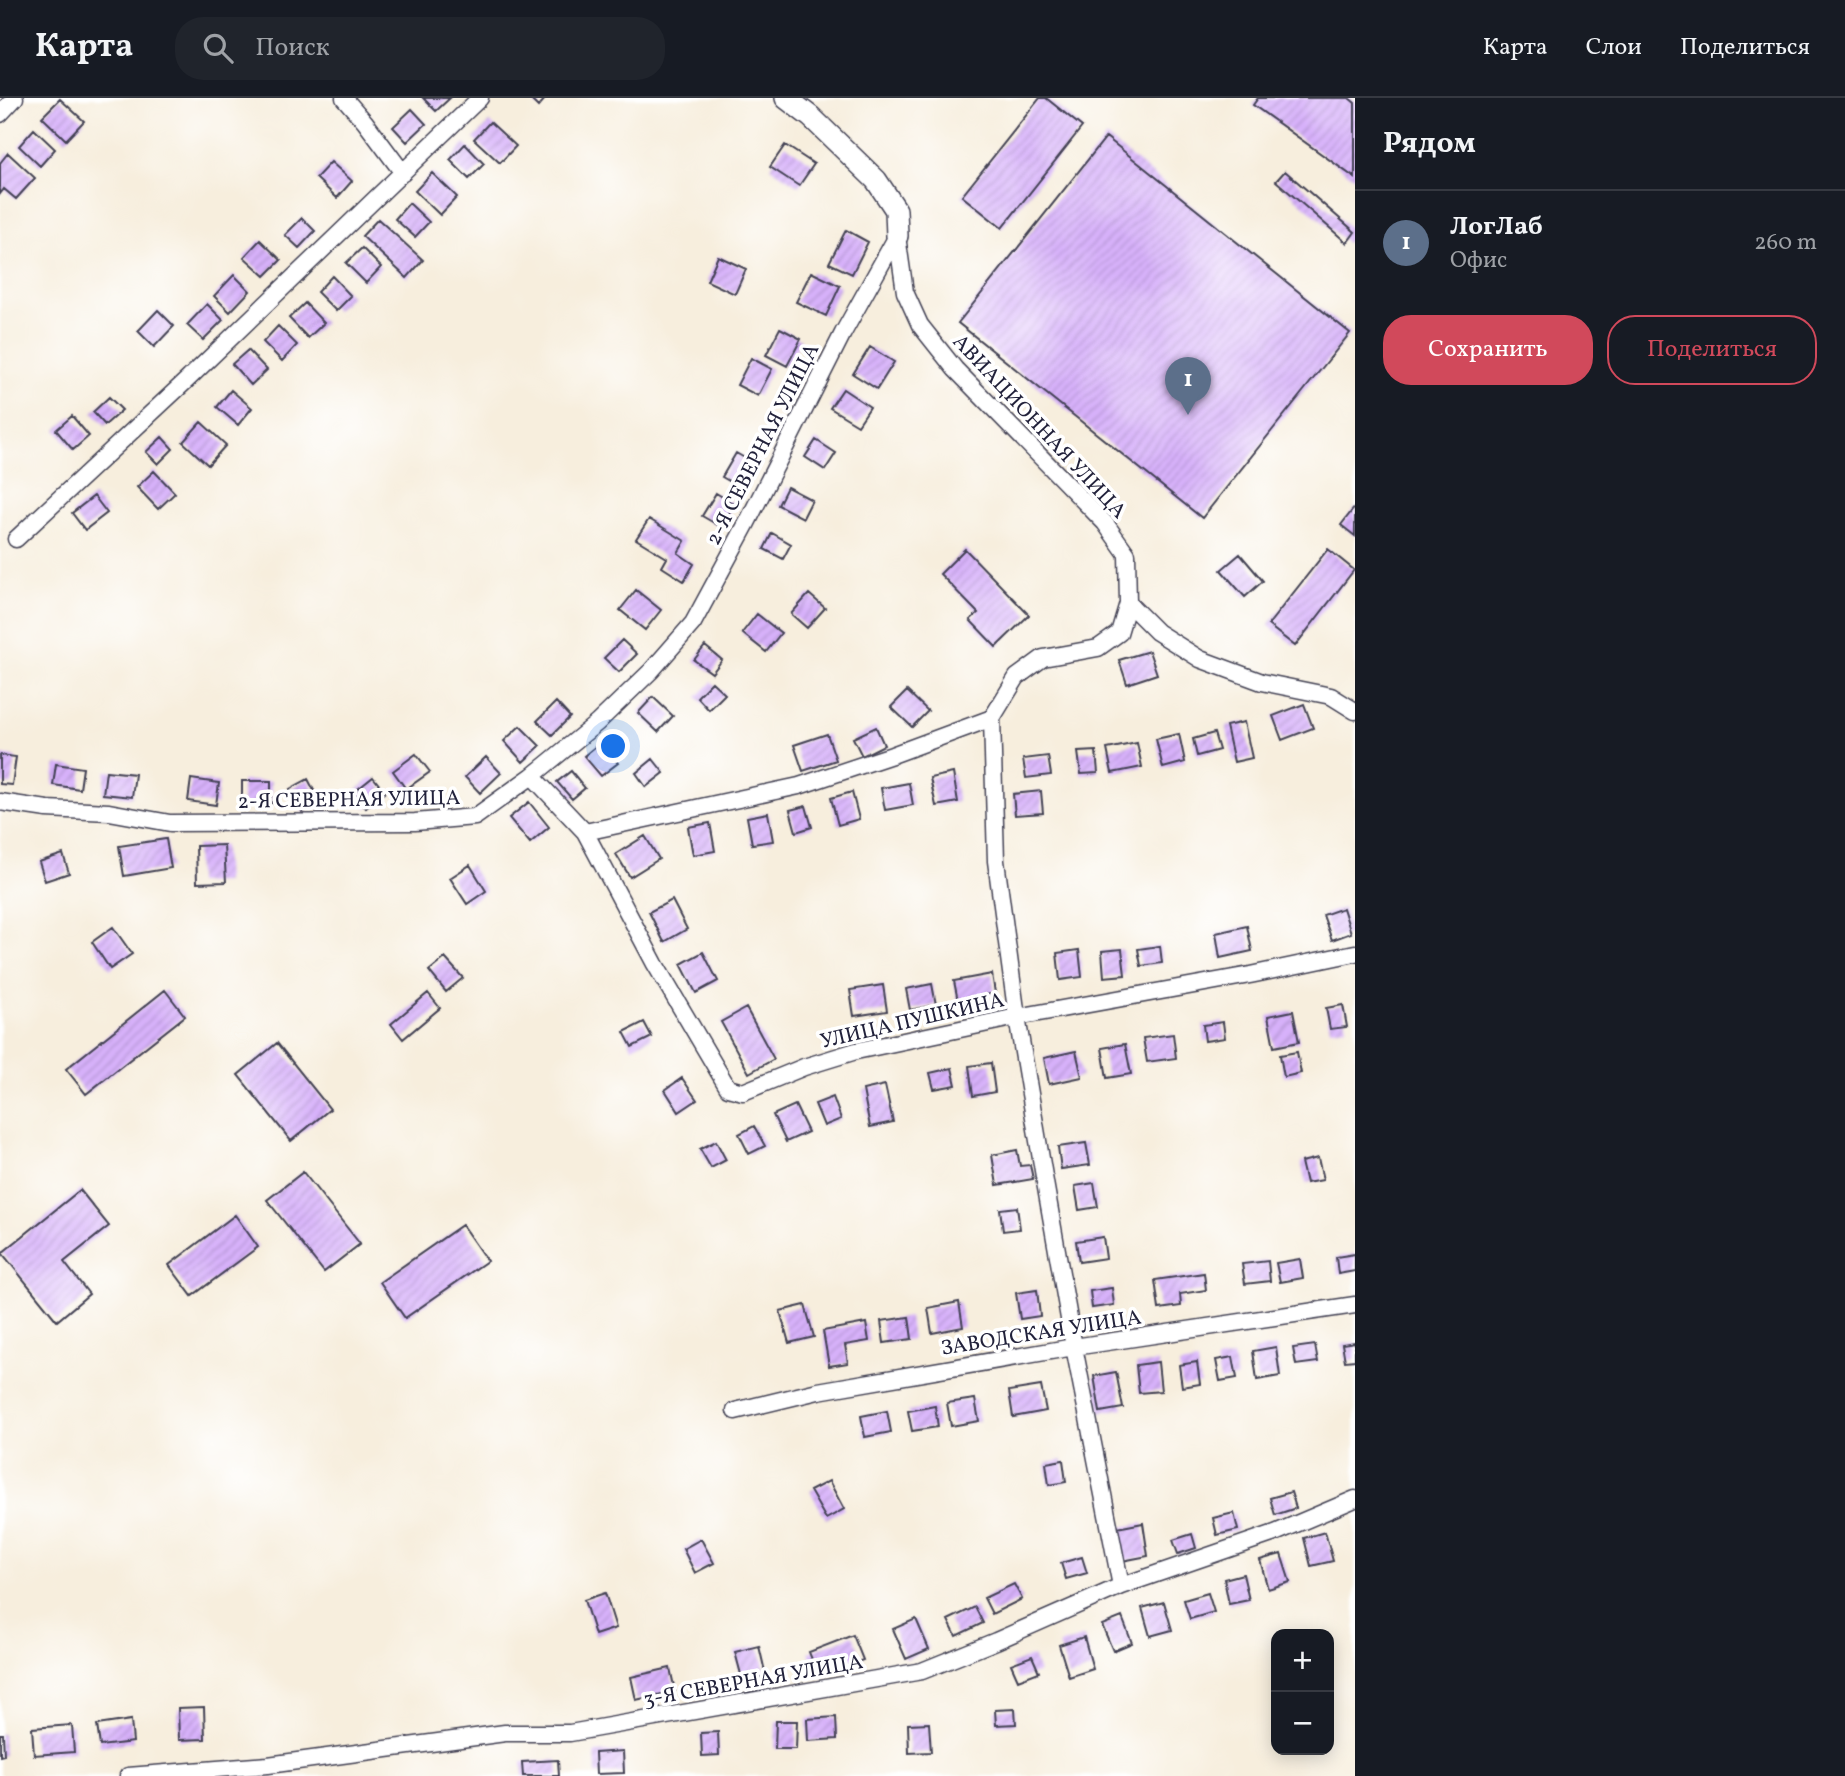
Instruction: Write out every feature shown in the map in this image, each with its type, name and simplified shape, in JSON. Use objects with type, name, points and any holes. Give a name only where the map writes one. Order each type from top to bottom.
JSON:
[{"type":"street","points":[[0,114],[15,98]]},
{"type":"street","points":[[344,98],[403,173]]},
{"type":"street","points":[[16,539],[198,370],[480,98]]},
{"type":"street","points":[[786,98],[811,117],[876,180],[896,210],[897,236]]},
{"type":"street","name":"АВИАЦИОННАЯ УЛИЦА","points":[[897,236],[905,292],[920,325],[955,369],[1105,523],[1127,554],[1128,603]]},
{"type":"street","name":"2-Я СЕВЕРНАЯ УЛИЦА","points":[[0,802],[47,809],[109,812],[170,823],[415,822],[475,817],[532,776],[597,723],[651,671],[693,623],[747,523],[843,332],[897,236]]},
{"type":"street","points":[[1121,1586],[1074,1347],[1017,1017],[996,861],[992,718],[1017,677],[1042,658],[1098,648],[1119,633],[1128,603],[1157,632],[1200,659],[1262,682],[1331,696],[1355,711]]},
{"type":"street","points":[[532,776],[585,832],[799,786],[992,718]]},
{"type":"street","name":"УЛИЦА ПУШКИНА","points":[[585,832],[655,964],[728,1088],[743,1092],[804,1067],[856,1051],[1017,1017],[1355,953]]},
{"type":"street","name":"ЗАВОДСКАЯ УЛИЦА","points":[[735,1411],[818,1391],[1074,1347],[1355,1305]]},
{"type":"street","name":"3-Я СЕВЕРНАЯ УЛИЦА","points":[[128,1776],[268,1765],[505,1733],[569,1733],[922,1671],[1121,1586],[1275,1533],[1355,1500]]},
{"type":"building","points":[[423,98],[450,98],[436,111]]},
{"type":"building","points":[[529,98],[546,98],[538,107]]},
{"type":"building","points":[[1040,98],[1046,98],[1082,127],[1002,228],[962,196]]},
{"type":"building","points":[[1258,98],[1349,98],[1355,103],[1355,178],[1253,105]]},
{"type":"building","points":[[60,99],[84,121],[66,140],[42,117]]},
{"type":"building","points":[[412,109],[426,124],[407,142],[393,127]]},
{"type":"building","points":[[490,122],[516,146],[500,163],[474,139]]},
{"type":"building","points":[[34,129],[55,149],[40,166],[19,146]]},
{"type":"building","points":[[1106,137],[1350,333],[1202,518],[958,323]]},
{"type":"building","points":[[465,144],[484,164],[469,179],[450,160]]},
{"type":"building","points":[[785,145],[814,164],[799,186],[770,167]]},
{"type":"building","points":[[8,153],[35,178],[16,199],[4,189],[0,194],[0,163]]},
{"type":"building","points":[[331,162],[352,181],[337,198],[316,178]]},
{"type":"building","points":[[1285,171],[1355,232],[1347,243],[1276,181]]},
{"type":"building","points":[[432,173],[457,197],[440,215],[415,191]]},
{"type":"building","points":[[409,203],[429,222],[415,237],[395,219]]},
{"type":"building","points":[[302,218],[315,231],[299,248],[285,235]]},
{"type":"building","points":[[378,219],[423,260],[407,278],[362,236]]},
{"type":"building","points":[[846,230],[868,242],[852,274],[829,263]]},
{"type":"building","points":[[260,240],[281,260],[265,276],[244,257]]},
{"type":"building","points":[[362,248],[381,267],[366,283],[346,263]]},
{"type":"building","points":[[718,256],[746,269],[735,294],[707,281]]},
{"type":"building","points":[[811,272],[840,286],[826,316],[796,302]]},
{"type":"building","points":[[234,275],[250,291],[230,312],[214,296]]},
{"type":"building","points":[[332,276],[351,296],[336,311],[317,292]]},
{"type":"building","points":[[305,303],[324,323],[308,338],[289,318]]},
{"type":"building","points":[[207,304],[223,320],[203,340],[187,325]]},
{"type":"building","points":[[158,310],[174,326],[154,347],[138,331]]},
{"type":"building","points":[[278,326],[297,345],[282,361],[263,342]]},
{"type":"building","points":[[780,328],[801,339],[787,366],[766,355]]},
{"type":"building","points":[[870,347],[894,362],[877,389],[853,374]]},
{"type":"building","points":[[248,350],[267,370],[251,385],[232,364]]},
{"type":"building","points":[[751,358],[772,369],[758,396],[737,385]]},
{"type":"building","points":[[843,389],[870,407],[858,425],[830,408]]},
{"type":"building","points":[[231,390],[252,408],[238,425],[217,407]]},
{"type":"building","points":[[109,397],[122,410],[105,425],[93,412]]},
{"type":"building","points":[[72,416],[89,436],[73,450],[56,430]]},
{"type":"building","points":[[201,422],[226,445],[208,465],[183,442]]},
{"type":"building","points":[[162,437],[173,449],[158,464],[146,452]]},
{"type":"building","points":[[816,440],[836,453],[825,470],[805,457]]},
{"type":"building","points":[[736,453],[755,464],[741,488],[722,477]]},
{"type":"building","points":[[154,471],[175,493],[158,509],[137,487]]},
{"type":"building","points":[[787,487],[812,500],[803,518],[778,505]]},
{"type":"building","points":[[716,493],[734,504],[721,527],[702,516]]},
{"type":"building","points":[[94,496],[107,513],[85,530],[72,513]]},
{"type":"building","points":[[1355,507],[1355,536],[1341,525]]},
{"type":"building","points":[[649,519],[685,541],[678,553],[694,564],[684,581],[662,567],[667,558],[636,539]]},
{"type":"building","points":[[772,533],[791,544],[783,559],[764,549]]},
{"type":"building","points":[[965,549],[1029,615],[996,647],[970,620],[978,613],[940,574]]},
{"type":"building","points":[[1328,549],[1354,570],[1295,646],[1268,625]]},
{"type":"building","points":[[1240,554],[1263,581],[1245,597],[1221,570]]},
{"type":"building","points":[[636,590],[661,610],[645,630],[620,610]]},
{"type":"building","points":[[809,594],[825,608],[807,628],[791,614]]},
{"type":"building","points":[[757,614],[781,633],[766,652],[742,633]]},
{"type":"building","points":[[622,640],[637,654],[619,672],[604,658]]},
{"type":"building","points":[[705,646],[722,660],[712,673],[694,660]]},
{"type":"building","points":[[1149,651],[1157,674],[1127,684],[1119,660]]},
{"type":"building","points":[[712,682],[725,694],[709,710],[697,697]]},
{"type":"building","points":[[907,691],[928,711],[912,727],[891,707]]},
{"type":"building","points":[[653,697],[673,716],[658,732],[638,713]]},
{"type":"building","points":[[556,702],[570,717],[552,735],[537,721]]},
{"type":"building","points":[[1304,704],[1313,728],[1282,740],[1273,716]]},
{"type":"building","points":[[1244,722],[1252,758],[1234,762],[1226,726]]},
{"type":"building","points":[[520,726],[540,746],[523,762],[504,741]]},
{"type":"building","points":[[876,727],[884,745],[862,756],[853,738]]},
{"type":"building","points":[[1214,733],[1219,750],[1197,756],[1193,739]]},
{"type":"building","points":[[827,734],[836,760],[803,771],[794,745]]},
{"type":"building","points":[[1179,734],[1185,762],[1163,768],[1156,739]]},
{"type":"building","points":[[601,742],[618,763],[601,776],[584,756]]},
{"type":"building","points":[[1137,743],[1142,767],[1112,773],[1107,749]]},
{"type":"building","points":[[1096,751],[1098,773],[1081,774],[1078,752]]},
{"type":"building","points":[[416,754],[430,772],[406,789],[393,771]]},
{"type":"building","points":[[0,755],[16,757],[12,785],[0,784]]},
{"type":"building","points":[[1048,756],[1051,775],[1026,778],[1023,759]]},
{"type":"building","points":[[486,757],[501,773],[480,793],[465,777]]},
{"type":"building","points":[[653,759],[664,773],[646,787],[636,773]]},
{"type":"building","points":[[56,764],[83,768],[80,789],[53,785]]},
{"type":"building","points":[[106,771],[135,774],[132,797],[103,794]]},
{"type":"building","points":[[571,771],[585,788],[572,799],[557,782]]},
{"type":"building","points":[[953,773],[958,802],[936,806],[930,778]]},
{"type":"building","points":[[373,777],[385,792],[366,808],[353,793]]},
{"type":"building","points":[[191,779],[219,783],[216,805],[188,801]]},
{"type":"building","points":[[308,779],[320,802],[302,812],[290,789]]},
{"type":"building","points":[[242,781],[271,781],[271,804],[242,804]]},
{"type":"building","points":[[909,783],[913,805],[885,810],[881,788]]},
{"type":"building","points":[[1041,791],[1043,813],[1015,815],[1013,794]]},
{"type":"building","points":[[852,792],[859,819],[838,825],[831,798]]},
{"type":"building","points":[[529,802],[549,827],[530,843],[509,818]]},
{"type":"building","points":[[806,806],[812,827],[796,832],[790,810]]},
{"type":"building","points":[[768,813],[773,841],[752,844],[747,817]]},
{"type":"building","points":[[710,823],[715,851],[693,855],[688,827]]},
{"type":"building","points":[[645,836],[659,859],[630,877],[616,854]]},
{"type":"building","points":[[166,839],[171,868],[124,876],[119,846]]},
{"type":"building","points":[[224,845],[226,882],[197,883],[196,846]]},
{"type":"building","points":[[63,854],[69,873],[45,881],[39,862]]},
{"type":"building","points":[[470,865],[486,891],[467,904],[450,878]]},
{"type":"building","points":[[672,900],[687,929],[664,942],[649,912]]},
{"type":"building","points":[[1343,908],[1351,933],[1332,940],[1323,915]]},
{"type":"building","points":[[1247,926],[1252,951],[1220,958],[1216,933]]},
{"type":"building","points":[[113,927],[132,954],[110,969],[92,942]]},
{"type":"building","points":[[1160,946],[1162,963],[1141,966],[1138,949]]},
{"type":"building","points":[[1122,949],[1125,975],[1104,977],[1102,951]]},
{"type":"building","points":[[1079,950],[1082,977],[1060,980],[1057,953]]},
{"type":"building","points":[[703,952],[718,981],[696,993],[681,964]]},
{"type":"building","points":[[445,958],[463,978],[446,992],[429,971]]},
{"type":"building","points":[[992,974],[995,993],[958,1001],[954,981]]},
{"type":"building","points":[[932,984],[936,1005],[910,1010],[906,989]]},
{"type":"building","points":[[883,985],[887,1011],[854,1016],[850,990]]},
{"type":"building","points":[[165,990],[185,1016],[86,1094],[66,1069]]},
{"type":"building","points":[[428,993],[440,1008],[403,1039],[391,1024]]},
{"type":"building","points":[[1343,1005],[1347,1027],[1330,1029],[1326,1008]]},
{"type":"building","points":[[746,1008],[774,1059],[749,1073],[721,1022]]},
{"type":"building","points":[[1293,1011],[1299,1042],[1274,1047],[1268,1016]]},
{"type":"building","points":[[644,1022],[652,1037],[632,1047],[624,1032]]},
{"type":"building","points":[[1223,1022],[1225,1038],[1205,1041],[1203,1025]]},
{"type":"building","points":[[1173,1034],[1176,1058],[1147,1062],[1143,1038]]},
{"type":"building","points":[[277,1043],[330,1109],[291,1141],[238,1075]]},
{"type":"building","points":[[1125,1044],[1131,1074],[1107,1078],[1102,1048]]},
{"type":"building","points":[[1076,1051],[1082,1077],[1049,1084],[1044,1058]]},
{"type":"building","points":[[1297,1052],[1301,1073],[1284,1077],[1280,1055]]},
{"type":"building","points":[[991,1063],[995,1092],[973,1096],[969,1066]]},
{"type":"building","points":[[952,1068],[956,1085],[934,1089],[930,1073]]},
{"type":"building","points":[[682,1078],[697,1100],[679,1112],[665,1090]]},
{"type":"building","points":[[885,1085],[893,1122],[870,1127],[863,1090]]},
{"type":"building","points":[[833,1097],[841,1119],[824,1126],[815,1104]]},
{"type":"building","points":[[795,1105],[808,1132],[786,1142],[773,1115]]},
{"type":"building","points":[[754,1126],[765,1146],[749,1154],[739,1134]]},
{"type":"building","points":[[716,1141],[726,1160],[711,1168],[700,1149]]},
{"type":"building","points":[[1086,1143],[1090,1165],[1061,1169],[1058,1147]]},
{"type":"building","points":[[1017,1150],[1020,1166],[1030,1165],[1033,1179],[997,1185],[992,1155]]},
{"type":"building","points":[[1318,1158],[1323,1180],[1306,1183],[1301,1162]]},
{"type":"building","points":[[303,1172],[360,1244],[324,1272],[267,1200]]},
{"type":"building","points":[[1094,1183],[1098,1207],[1079,1210],[1075,1186]]},
{"type":"building","points":[[80,1190],[109,1226],[64,1262],[89,1294],[57,1321],[2,1253]]},
{"type":"building","points":[[1017,1207],[1020,1229],[1003,1231],[1000,1209]]},
{"type":"building","points":[[235,1215],[258,1247],[192,1296],[169,1265]]},
{"type":"building","points":[[462,1225],[487,1261],[405,1318],[380,1282]]},
{"type":"building","points":[[1103,1237],[1106,1258],[1079,1262],[1076,1241]]},
{"type":"building","points":[[1355,1254],[1355,1271],[1338,1274],[1336,1257]]},
{"type":"building","points":[[1300,1259],[1303,1278],[1280,1282],[1276,1263]]},
{"type":"building","points":[[1268,1261],[1270,1281],[1245,1284],[1242,1264]]},
{"type":"building","points":[[1204,1273],[1206,1290],[1180,1294],[1181,1306],[1159,1309],[1155,1280]]},
{"type":"building","points":[[1112,1288],[1114,1305],[1092,1308],[1090,1291]]},
{"type":"building","points":[[1037,1290],[1040,1316],[1020,1319],[1016,1293]]},
{"type":"building","points":[[959,1302],[963,1327],[932,1333],[928,1308]]},
{"type":"building","points":[[805,1305],[814,1337],[789,1343],[780,1311]]},
{"type":"building","points":[[909,1317],[912,1339],[884,1343],[881,1321]]},
{"type":"building","points":[[866,1323],[869,1341],[845,1345],[848,1363],[829,1366],[823,1331]]},
{"type":"building","points":[[1355,1342],[1355,1360],[1345,1361],[1342,1344]]},
{"type":"building","points":[[1315,1345],[1318,1362],[1296,1365],[1293,1348]]},
{"type":"building","points":[[1276,1347],[1280,1376],[1257,1380],[1253,1351]]},
{"type":"building","points":[[1233,1357],[1237,1378],[1220,1381],[1216,1360]]},
{"type":"building","points":[[1158,1362],[1161,1391],[1139,1393],[1136,1365]]},
{"type":"building","points":[[1197,1362],[1200,1384],[1182,1387],[1179,1365]]},
{"type":"building","points":[[1116,1372],[1123,1408],[1100,1412],[1094,1376]]},
{"type":"building","points":[[1041,1386],[1046,1411],[1013,1417],[1009,1391]]},
{"type":"building","points":[[975,1399],[979,1421],[951,1426],[947,1403]]},
{"type":"building","points":[[935,1406],[938,1427],[912,1431],[908,1411]]},
{"type":"building","points":[[887,1411],[891,1432],[865,1437],[861,1416]]},
{"type":"building","points":[[1063,1460],[1066,1482],[1049,1485],[1046,1463]]},
{"type":"building","points":[[829,1481],[844,1509],[826,1519],[810,1491]]},
{"type":"building","points":[[1291,1492],[1296,1508],[1275,1515],[1270,1498]]},
{"type":"building","points":[[1234,1513],[1238,1530],[1217,1535],[1213,1518]]},
{"type":"building","points":[[1143,1523],[1148,1556],[1122,1561],[1117,1528]]},
{"type":"building","points":[[1325,1532],[1333,1561],[1311,1566],[1304,1538]]},
{"type":"building","points":[[1192,1534],[1196,1548],[1178,1554],[1173,1540]]},
{"type":"building","points":[[701,1539],[714,1563],[695,1573],[683,1549]]},
{"type":"building","points":[[1281,1554],[1290,1582],[1268,1589],[1260,1560]]},
{"type":"building","points":[[1082,1557],[1087,1573],[1066,1579],[1061,1563]]},
{"type":"building","points":[[1243,1574],[1249,1600],[1229,1604],[1224,1579]]},
{"type":"building","points":[[1014,1584],[1022,1599],[992,1614],[984,1598]]},
{"type":"building","points":[[605,1593],[616,1628],[595,1635],[584,1600]]},
{"type":"building","points":[[1208,1593],[1214,1612],[1190,1619],[1184,1600]]},
{"type":"building","points":[[1164,1602],[1172,1630],[1150,1636],[1142,1608]]},
{"type":"building","points":[[975,1607],[983,1623],[956,1636],[948,1620]]},
{"type":"building","points":[[1122,1617],[1132,1643],[1113,1651],[1102,1625]]},
{"type":"building","points":[[916,1619],[929,1649],[906,1659],[893,1629]]},
{"type":"building","points":[[853,1635],[863,1660],[819,1677],[809,1652]]},
{"type":"building","points":[[1084,1637],[1093,1669],[1069,1677],[1059,1645]]},
{"type":"building","points":[[759,1646],[766,1676],[743,1682],[735,1652]]},
{"type":"building","points":[[1032,1656],[1039,1672],[1018,1680],[1011,1664]]},
{"type":"building","points":[[670,1668],[675,1691],[636,1700],[631,1677]]},
{"type":"building","points":[[204,1707],[205,1739],[179,1740],[178,1708]]},
{"type":"building","points":[[1015,1709],[1016,1724],[996,1725],[995,1710]]},
{"type":"building","points":[[836,1717],[837,1739],[808,1741],[807,1719]]},
{"type":"building","points":[[131,1720],[133,1742],[100,1746],[97,1725]]},
{"type":"building","points":[[776,1721],[797,1721],[796,1749],[775,1749]]},
{"type":"building","points":[[929,1723],[931,1752],[909,1753],[908,1724]]},
{"type":"building","points":[[72,1725],[74,1752],[34,1755],[32,1728]]},
{"type":"building","points":[[718,1732],[719,1755],[702,1756],[701,1733]]},
{"type":"building","points":[[0,1734],[3,1734],[4,1755],[0,1756]]},
{"type":"building","points":[[623,1751],[624,1773],[596,1774],[595,1753]]},
{"type":"building","points":[[558,1760],[559,1776],[523,1776],[522,1762]]},
{"type":"place","name":"ЛогЛаб","points":[[1188,415]]}]
